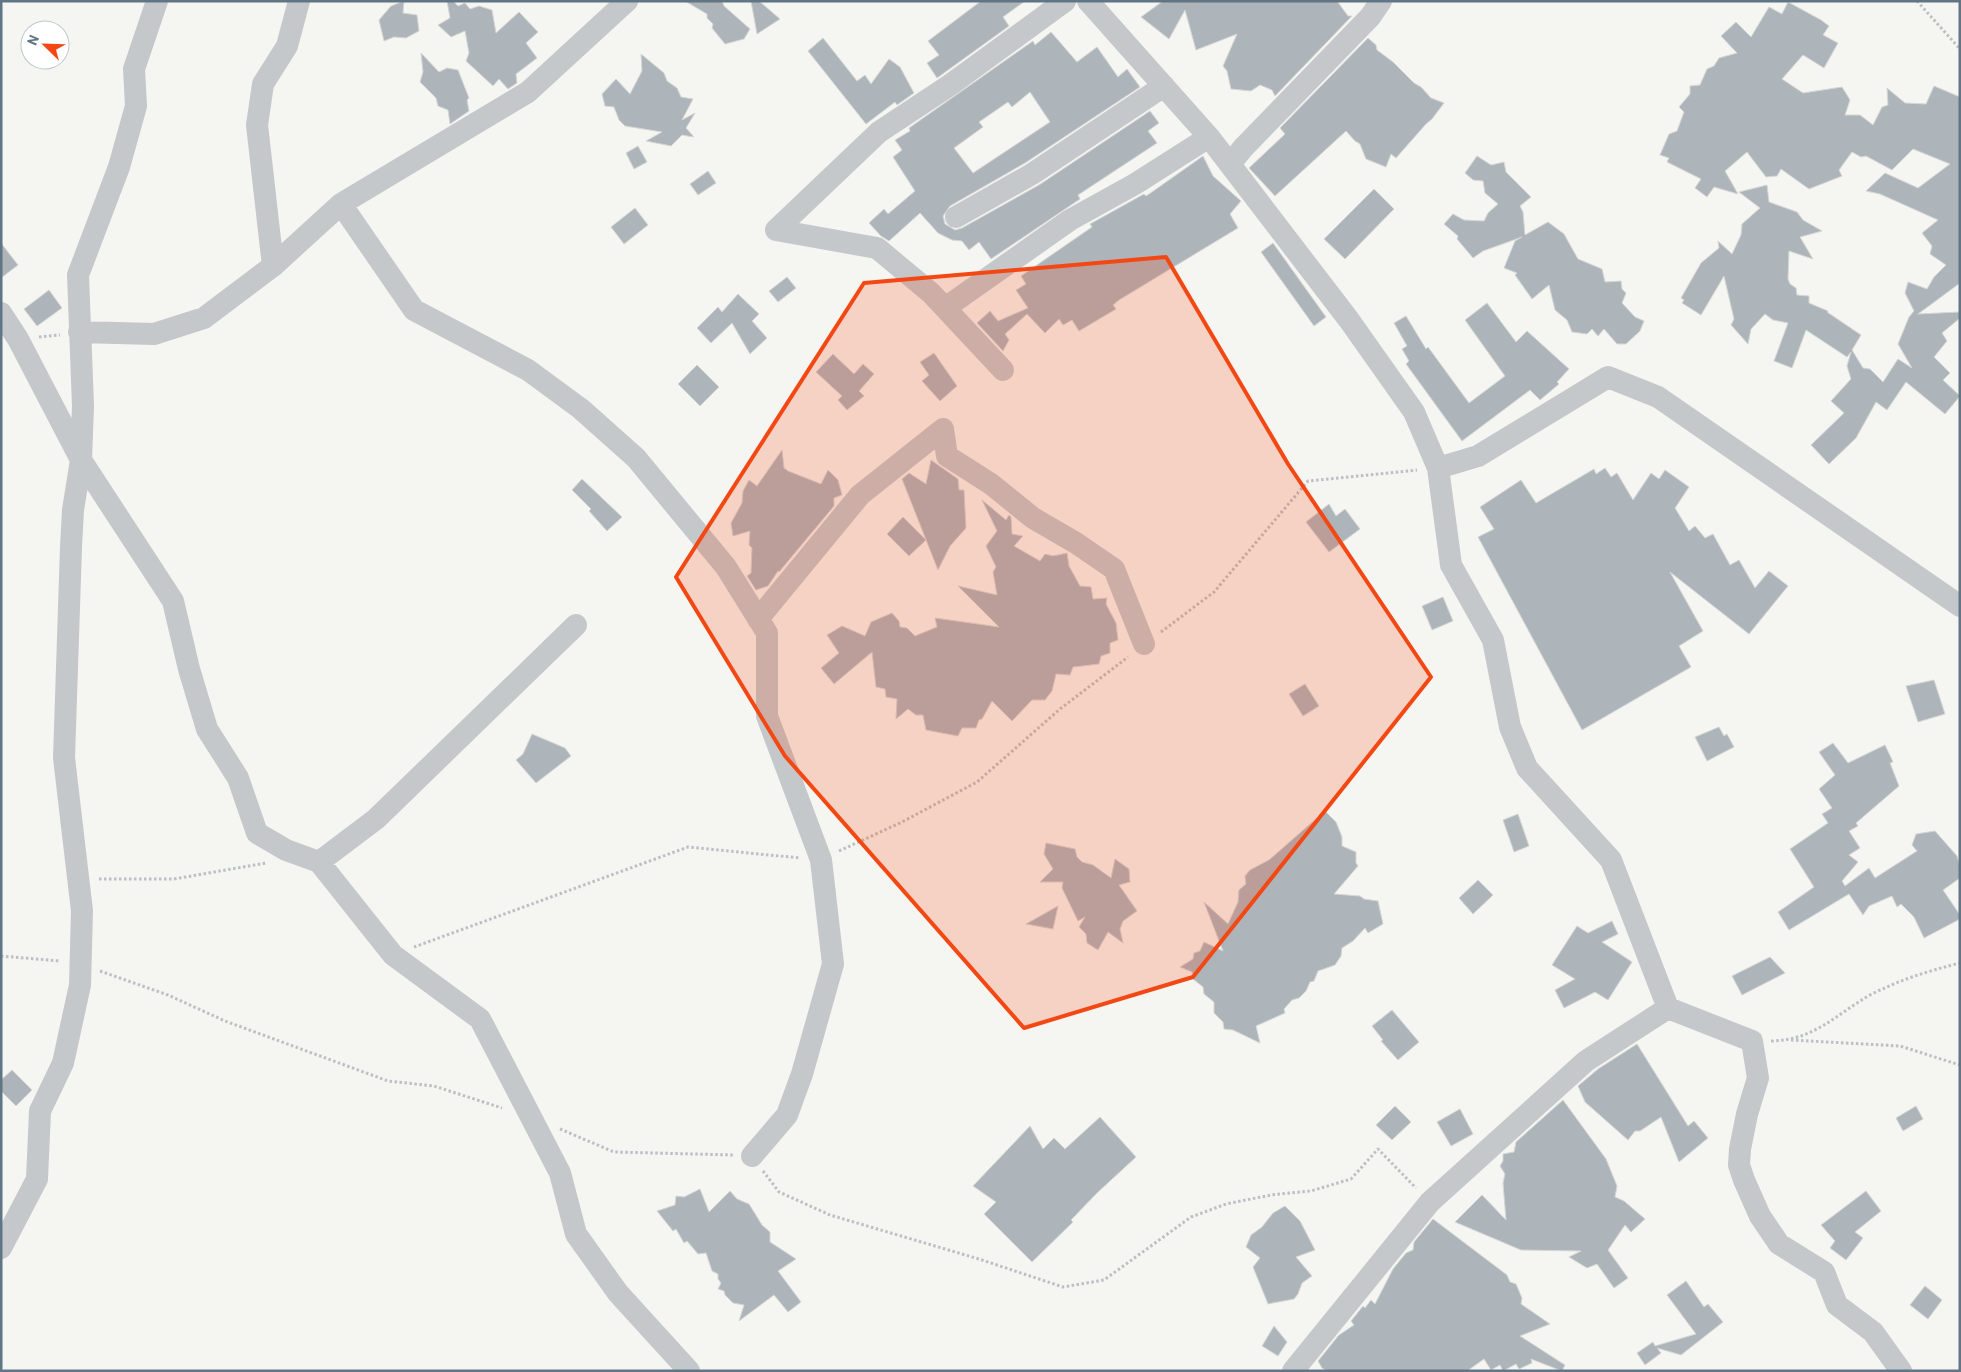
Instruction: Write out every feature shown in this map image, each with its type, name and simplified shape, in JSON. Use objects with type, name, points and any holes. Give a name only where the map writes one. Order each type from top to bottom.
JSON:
[{"type":"street","points":[[1,1248],[37,1179],[40,1111],[63,1063],[80,985],[82,911],[64,758],[71,548],[81,460],[83,406],[78,274],[119,168],[136,106],[134,69],[157,1]]},
{"type":"street","points":[[273,266],[257,125],[263,84],[287,46],[299,1]]},
{"type":"street","points":[[79,332],[154,334],[204,318],[273,266],[341,204],[528,92],[627,1]]},
{"type":"street","points":[[1003,370],[945,308],[877,248],[776,230],[880,132],[950,85],[1065,1]]},
{"type":"street","points":[[1088,1],[1209,137],[1349,320],[1414,412],[1438,468],[1451,565],[1493,640],[1510,728],[1527,768],[1611,860],[1668,1008],[1752,1041],[1758,1078],[1747,1114],[1739,1165],[1760,1216],[1779,1244],[1824,1272],[1837,1305],[1873,1332],[1901,1371]]},
{"type":"street","points":[[1230,164],[1243,148],[1370,17],[1380,1]]},
{"type":"street","points":[[956,217],[1032,174],[1164,86]]},
{"type":"street","points":[[945,308],[1070,220],[1135,184],[1209,137]]},
{"type":"street","points":[[341,204],[414,310],[528,370],[581,409],[636,458],[726,568],[767,632],[767,716],[821,860],[832,964],[802,1074],[787,1115],[752,1156]]},
{"type":"street","points":[[1,313],[18,339],[81,460],[173,601],[188,669],[207,729],[238,778],[257,833],[286,850],[311,859],[392,955],[480,1019],[560,1173],[576,1234],[618,1293],[689,1371]]},
{"type":"street","points":[[1438,468],[1478,456],[1608,376],[1658,397],[1960,606]]},
{"type":"street","points":[[758,619],[860,495],[943,429],[947,456],[991,484],[1033,518],[1076,543],[1114,569],[1144,644]]},
{"type":"street","points":[[311,859],[376,819],[576,624]]},
{"type":"street","points":[[1293,1371],[1430,1202],[1586,1061],[1668,1008]]},
{"type":"path","points":[[1917,1],[1960,49]]},
{"type":"path","points":[[18,339],[79,332]]},
{"type":"path","points":[[392,955],[688,846],[821,860],[902,822],[977,782],[1060,709],[1214,592],[1308,481],[1438,468]]},
{"type":"path","points":[[78,879],[174,879],[311,859]]},
{"type":"path","points":[[1,956],[30,957],[80,964],[168,995],[225,1021],[388,1081],[434,1086],[532,1117],[614,1152],[752,1156],[779,1192],[830,1215],[979,1259],[1063,1287],[1104,1280],[1191,1217],[1226,1204],[1271,1195],[1311,1191],[1351,1179],[1378,1149],[1430,1202]]},
{"type":"path","points":[[1790,1040],[1824,1026],[1870,996],[1917,974],[1960,963]]},
{"type":"path","points":[[1752,1041],[1790,1040],[1900,1046],[1960,1066]]},
{"type":"highlighted area","points":[[1166,257],[1288,464],[1431,677],[1193,977],[1024,1028],[785,756],[676,577],[864,283]]},
{"type":"building","points":[[404,1],[403,13],[417,15],[419,31],[406,38],[394,37],[384,41],[379,20],[391,6]]},
{"type":"building","points":[[447,1],[453,1],[458,6],[465,3],[470,9],[479,6],[492,10],[496,33],[519,12],[538,32],[526,43],[537,58],[516,74],[517,83],[508,89],[499,79],[493,86],[466,61],[469,53],[465,31],[451,37],[438,25],[450,18]]},
{"type":"building","points":[[685,1],[722,1],[724,6],[750,29],[744,39],[725,44],[712,28],[713,24],[707,18],[707,14]]},
{"type":"building","points":[[751,1],[759,1],[780,19],[757,34]]},
{"type":"building","points":[[981,1],[1025,1],[1003,17],[1009,26],[937,78],[927,63],[939,55],[928,41]]},
{"type":"building","points":[[1163,1],[1337,1],[1348,16],[1352,16],[1275,96],[1272,90],[1260,85],[1251,91],[1231,89],[1227,71],[1223,66],[1237,34],[1196,50],[1185,10],[1169,39],[1141,17]]},
{"type":"building","points":[[1788,2],[1829,26],[1823,35],[1838,43],[1824,68],[1803,55],[1782,79],[1803,93],[1842,87],[1850,100],[1845,115],[1860,115],[1873,125],[1882,107],[1888,105],[1887,88],[1905,103],[1926,104],[1934,86],[1960,97],[1960,283],[1918,314],[1960,312],[1960,318],[1942,333],[1947,341],[1934,357],[1950,373],[1943,380],[1960,396],[1945,414],[1906,382],[1887,410],[1876,402],[1856,438],[1829,464],[1811,445],[1844,413],[1831,401],[1851,379],[1847,366],[1851,352],[1847,357],[1806,330],[1792,368],[1774,361],[1788,323],[1773,320],[1765,314],[1751,329],[1748,344],[1731,325],[1734,319],[1724,276],[1701,315],[1682,303],[1684,300],[1681,298],[1701,263],[1719,248],[1718,241],[1732,254],[1741,235],[1742,224],[1760,208],[1739,192],[1767,185],[1769,202],[1797,212],[1803,220],[1822,231],[1800,237],[1813,259],[1789,251],[1788,279],[1790,284],[1796,288],[1797,295],[1809,296],[1809,303],[1828,311],[1861,335],[1852,350],[1863,368],[1870,369],[1883,382],[1898,359],[1912,368],[1898,344],[1909,317],[1914,311],[1905,293],[1908,282],[1927,289],[1934,277],[1946,265],[1930,254],[1932,246],[1922,233],[1938,220],[1880,194],[1866,191],[1885,173],[1918,188],[1950,164],[1913,149],[1892,170],[1866,156],[1861,157],[1852,152],[1839,170],[1842,176],[1809,189],[1781,169],[1777,176],[1766,177],[1747,152],[1725,171],[1738,194],[1714,187],[1707,197],[1695,188],[1701,179],[1667,162],[1669,158],[1660,155],[1669,134],[1677,131],[1684,112],[1679,107],[1690,94],[1690,86],[1700,85],[1707,69],[1714,66],[1719,58],[1737,53],[1721,36],[1736,22],[1751,37],[1769,7],[1782,14]]},
{"type":"building","points":[[1051,32],[1077,62],[1097,47],[1118,77],[1127,69],[1140,87],[1025,163],[950,206],[943,216],[945,224],[955,230],[962,228],[1039,185],[1150,111],[1159,123],[1148,131],[1157,143],[1078,195],[1080,199],[991,259],[979,242],[969,250],[962,241],[952,240],[938,233],[920,213],[889,241],[881,236],[869,223],[884,209],[888,214],[915,191],[893,157],[902,150],[895,140],[910,131],[909,128],[1033,41],[1035,45]],"holes":[[[1030,92],[1050,122],[973,173],[954,148],[983,127],[979,122],[1008,102],[1012,107]]]},
{"type":"building","points":[[823,38],[857,81],[865,75],[871,84],[889,59],[900,67],[914,93],[897,105],[895,102],[866,124],[808,51]]},
{"type":"building","points":[[1368,38],[1376,45],[1377,50],[1393,62],[1431,98],[1444,103],[1396,158],[1391,154],[1386,167],[1366,159],[1360,144],[1346,131],[1275,196],[1249,168],[1285,134],[1280,128]]},
{"type":"building","points":[[421,53],[439,72],[447,68],[458,70],[469,98],[467,100],[469,111],[450,124],[448,110],[438,106],[436,98],[420,82],[423,72]]},
{"type":"building","points":[[641,54],[664,73],[667,81],[677,88],[681,97],[693,99],[682,120],[695,113],[686,128],[694,137],[682,135],[671,146],[646,141],[662,132],[625,126],[619,120],[614,107],[605,106],[602,94],[616,79],[630,94],[642,71]]},
{"type":"building","points":[[638,146],[647,162],[634,169],[626,153]]},
{"type":"building","points":[[1203,156],[1213,176],[1241,201],[1230,214],[1238,228],[1119,300],[1113,305],[1116,309],[1079,331],[1072,320],[1063,325],[1059,319],[1045,333],[1027,314],[1005,334],[1009,340],[1003,351],[977,323],[990,311],[998,321],[1028,308],[1016,290],[1026,284],[1021,276],[1092,227],[1090,224],[1144,194],[1146,196]]},
{"type":"building","points":[[1477,156],[1491,165],[1504,162],[1506,172],[1531,197],[1520,206],[1523,212],[1525,235],[1548,222],[1564,234],[1578,259],[1602,269],[1605,282],[1621,281],[1622,289],[1626,293],[1622,303],[1635,317],[1644,321],[1640,331],[1626,344],[1617,344],[1604,329],[1598,336],[1592,329],[1587,334],[1572,332],[1567,320],[1555,310],[1549,285],[1532,299],[1515,275],[1517,273],[1504,268],[1515,241],[1522,237],[1483,251],[1473,258],[1457,239],[1458,236],[1444,224],[1453,214],[1464,220],[1484,221],[1488,213],[1498,204],[1485,193],[1483,181],[1473,180],[1465,173]]},
{"type":"building","points":[[708,171],[716,183],[698,195],[690,184]]},
{"type":"building","points":[[1374,189],[1394,209],[1345,259],[1324,239]]},
{"type":"building","points":[[635,208],[648,225],[624,244],[611,227]]},
{"type":"building","points":[[1,243],[18,265],[1,278]]},
{"type":"building","points":[[1273,243],[1326,317],[1314,326],[1261,252]]},
{"type":"building","points":[[787,277],[796,288],[778,302],[769,291]]},
{"type":"building","points":[[49,290],[62,308],[37,326],[24,309]]},
{"type":"building","points":[[738,294],[759,314],[752,321],[767,338],[750,354],[732,323],[711,343],[697,328],[718,307],[722,312]]},
{"type":"building","points":[[1487,303],[1516,342],[1527,331],[1569,369],[1557,382],[1559,384],[1540,400],[1530,390],[1462,441],[1406,364],[1409,361],[1402,349],[1407,346],[1394,323],[1406,316],[1426,349],[1428,347],[1469,403],[1505,376],[1465,320]]},
{"type":"building","points":[[934,353],[957,386],[940,401],[922,381],[929,375],[920,362]]},
{"type":"building","points":[[833,354],[854,374],[863,364],[874,374],[859,391],[864,396],[847,410],[838,400],[842,396],[816,372]]},
{"type":"building","points":[[697,365],[719,387],[700,406],[678,384]]},
{"type":"building","points":[[782,450],[784,468],[788,471],[821,484],[828,470],[838,480],[842,495],[834,498],[834,506],[778,571],[768,586],[756,590],[747,576],[751,573],[752,548],[749,545],[750,531],[733,536],[731,523],[742,503],[743,491],[749,480],[757,486]]},
{"type":"building","points":[[931,460],[958,479],[959,490],[964,490],[966,528],[950,546],[938,570],[902,479],[909,473],[926,484]]},
{"type":"building","points":[[1605,468],[1611,477],[1617,473],[1633,500],[1651,473],[1659,479],[1665,470],[1689,487],[1675,508],[1689,531],[1695,526],[1705,538],[1713,534],[1730,565],[1739,560],[1755,588],[1769,571],[1788,586],[1749,634],[1670,572],[1703,631],[1679,646],[1691,667],[1582,730],[1478,537],[1494,529],[1480,507],[1521,480],[1536,503],[1594,469],[1596,474]]},
{"type":"building","points":[[582,479],[622,517],[607,531],[589,511],[591,509],[572,490]]},
{"type":"building","points":[[982,500],[1006,520],[1009,515],[1011,517],[1012,534],[1023,536],[1014,546],[1040,561],[1045,554],[1053,556],[1067,553],[1069,566],[1080,586],[1091,587],[1093,599],[1107,598],[1106,604],[1116,623],[1118,640],[1110,643],[1110,653],[1101,656],[1099,664],[1073,667],[1070,675],[1056,674],[1052,691],[1045,700],[1032,700],[1012,721],[992,701],[976,728],[962,728],[958,736],[926,730],[923,715],[916,715],[908,709],[896,719],[897,699],[886,697],[885,689],[876,687],[872,652],[834,684],[821,668],[839,653],[827,635],[842,626],[865,636],[871,622],[892,613],[899,621],[900,627],[907,628],[915,636],[937,627],[935,618],[999,627],[958,586],[997,595],[993,572],[996,567],[986,546],[997,531]]},
{"type":"building","points":[[1329,504],[1336,516],[1345,509],[1360,529],[1329,552],[1306,522]]},
{"type":"building","points":[[903,517],[926,540],[909,556],[887,534]]},
{"type":"building","points":[[1443,597],[1453,621],[1432,630],[1422,606]]},
{"type":"building","points":[[1934,680],[1945,714],[1918,722],[1906,686]]},
{"type":"building","points":[[1305,684],[1319,706],[1303,716],[1289,694]]},
{"type":"building","points":[[1719,727],[1724,736],[1727,734],[1734,747],[1707,761],[1695,737]]},
{"type":"building","points":[[532,734],[565,748],[571,756],[536,783],[516,760],[523,754]]},
{"type":"building","points":[[1833,743],[1848,763],[1885,745],[1893,762],[1890,763],[1899,786],[1856,823],[1858,826],[1849,831],[1860,848],[1849,855],[1858,862],[1842,881],[1845,886],[1869,868],[1875,878],[1917,851],[1912,845],[1916,834],[1935,831],[1957,856],[1960,866],[1960,878],[1943,890],[1960,915],[1960,919],[1924,938],[1914,917],[1901,904],[1897,907],[1892,896],[1869,906],[1863,915],[1849,894],[1789,930],[1778,912],[1814,887],[1790,849],[1828,823],[1822,814],[1832,808],[1819,789],[1835,775],[1819,752]]},
{"type":"building","points":[[1325,811],[1336,822],[1342,837],[1342,846],[1356,852],[1356,863],[1358,866],[1334,894],[1360,896],[1364,899],[1378,901],[1383,924],[1368,933],[1365,928],[1353,941],[1342,948],[1341,956],[1335,965],[1318,971],[1314,981],[1310,982],[1306,991],[1299,998],[1292,1000],[1284,1009],[1285,1013],[1256,1026],[1260,1043],[1233,1030],[1224,1029],[1223,1022],[1214,1013],[1214,1002],[1204,994],[1203,987],[1193,979],[1192,972],[1180,967],[1193,959],[1194,953],[1200,951],[1204,942],[1223,951],[1204,902],[1228,924],[1238,902],[1239,890],[1246,884],[1245,876],[1250,870],[1269,860]]},
{"type":"building","points":[[1518,814],[1529,846],[1514,852],[1503,820]]},
{"type":"building","points":[[1046,843],[1075,849],[1077,857],[1082,862],[1093,865],[1111,878],[1115,859],[1129,869],[1130,882],[1119,885],[1137,911],[1123,921],[1120,929],[1123,943],[1108,932],[1098,950],[1087,943],[1086,934],[1079,927],[1085,917],[1078,921],[1062,888],[1063,882],[1040,882],[1053,869],[1044,854]]},
{"type":"building","points":[[1478,880],[1493,895],[1473,914],[1459,898]]},
{"type":"building","points":[[1058,906],[1053,929],[1026,924]]},
{"type":"building","points":[[1612,921],[1618,934],[1602,942],[1632,962],[1608,1000],[1595,992],[1564,1008],[1555,990],[1575,979],[1552,965],[1577,926],[1588,933]]},
{"type":"building","points":[[1770,957],[1785,973],[1742,995],[1732,976]]},
{"type":"building","points":[[1392,1010],[1419,1042],[1398,1060],[1381,1041],[1383,1040],[1372,1026]]},
{"type":"building","points":[[1637,1044],[1688,1126],[1694,1121],[1708,1138],[1679,1162],[1661,1117],[1640,1131],[1635,1131],[1628,1140],[1585,1102],[1578,1086],[1598,1069]]},
{"type":"building","points":[[12,1070],[32,1090],[16,1106],[1,1091],[1,1080]]},
{"type":"building","points":[[1563,1100],[1606,1159],[1617,1186],[1615,1197],[1624,1201],[1645,1219],[1631,1232],[1625,1225],[1608,1250],[1628,1278],[1614,1288],[1597,1264],[1587,1268],[1569,1257],[1581,1251],[1521,1250],[1455,1222],[1482,1195],[1506,1220],[1503,1183],[1505,1174],[1500,1166],[1503,1161],[1503,1154],[1514,1152],[1516,1142]]},
{"type":"building","points":[[1395,1106],[1411,1122],[1392,1140],[1376,1125]]},
{"type":"building","points":[[1916,1106],[1923,1119],[1903,1131],[1896,1118]]},
{"type":"building","points":[[1460,1109],[1473,1134],[1451,1146],[1437,1122]]},
{"type":"building","points":[[1100,1117],[1136,1157],[1097,1193],[1071,1220],[1073,1222],[1032,1262],[984,1214],[996,1202],[973,1186],[1030,1126],[1043,1149],[1054,1138],[1065,1149]]},
{"type":"building","points":[[700,1189],[709,1212],[730,1191],[737,1199],[749,1204],[762,1225],[770,1232],[770,1242],[796,1259],[778,1271],[801,1302],[788,1312],[774,1295],[739,1321],[744,1305],[733,1303],[725,1295],[724,1291],[718,1289],[721,1283],[718,1279],[718,1274],[712,1271],[706,1253],[698,1254],[687,1241],[684,1243],[676,1229],[673,1231],[657,1211],[675,1205],[676,1196],[684,1197]]},
{"type":"building","points":[[1866,1191],[1881,1211],[1855,1232],[1863,1238],[1846,1260],[1830,1248],[1835,1241],[1821,1225]]},
{"type":"building","points":[[1285,1206],[1300,1221],[1315,1250],[1296,1257],[1312,1276],[1302,1283],[1294,1299],[1268,1304],[1253,1267],[1260,1258],[1246,1247],[1251,1235],[1262,1227],[1273,1213]]},
{"type":"building","points":[[1433,1219],[1507,1275],[1510,1282],[1516,1284],[1522,1298],[1521,1304],[1550,1324],[1520,1336],[1565,1365],[1562,1371],[1531,1359],[1532,1363],[1519,1369],[1516,1364],[1503,1371],[1500,1365],[1491,1370],[1484,1359],[1467,1371],[1327,1371],[1322,1368],[1318,1361],[1339,1335],[1354,1325],[1351,1321],[1363,1306],[1365,1308],[1371,1300],[1375,1304],[1393,1269],[1406,1253],[1413,1250],[1414,1242]]},
{"type":"building","points":[[1686,1281],[1704,1307],[1708,1304],[1723,1322],[1681,1355],[1657,1348],[1661,1353],[1645,1365],[1637,1353],[1653,1342],[1655,1346],[1696,1334],[1667,1295]]},
{"type":"building","points":[[1925,1286],[1942,1300],[1928,1319],[1910,1305]]},
{"type":"building","points":[[1274,1326],[1287,1342],[1278,1356],[1262,1346]]}]
